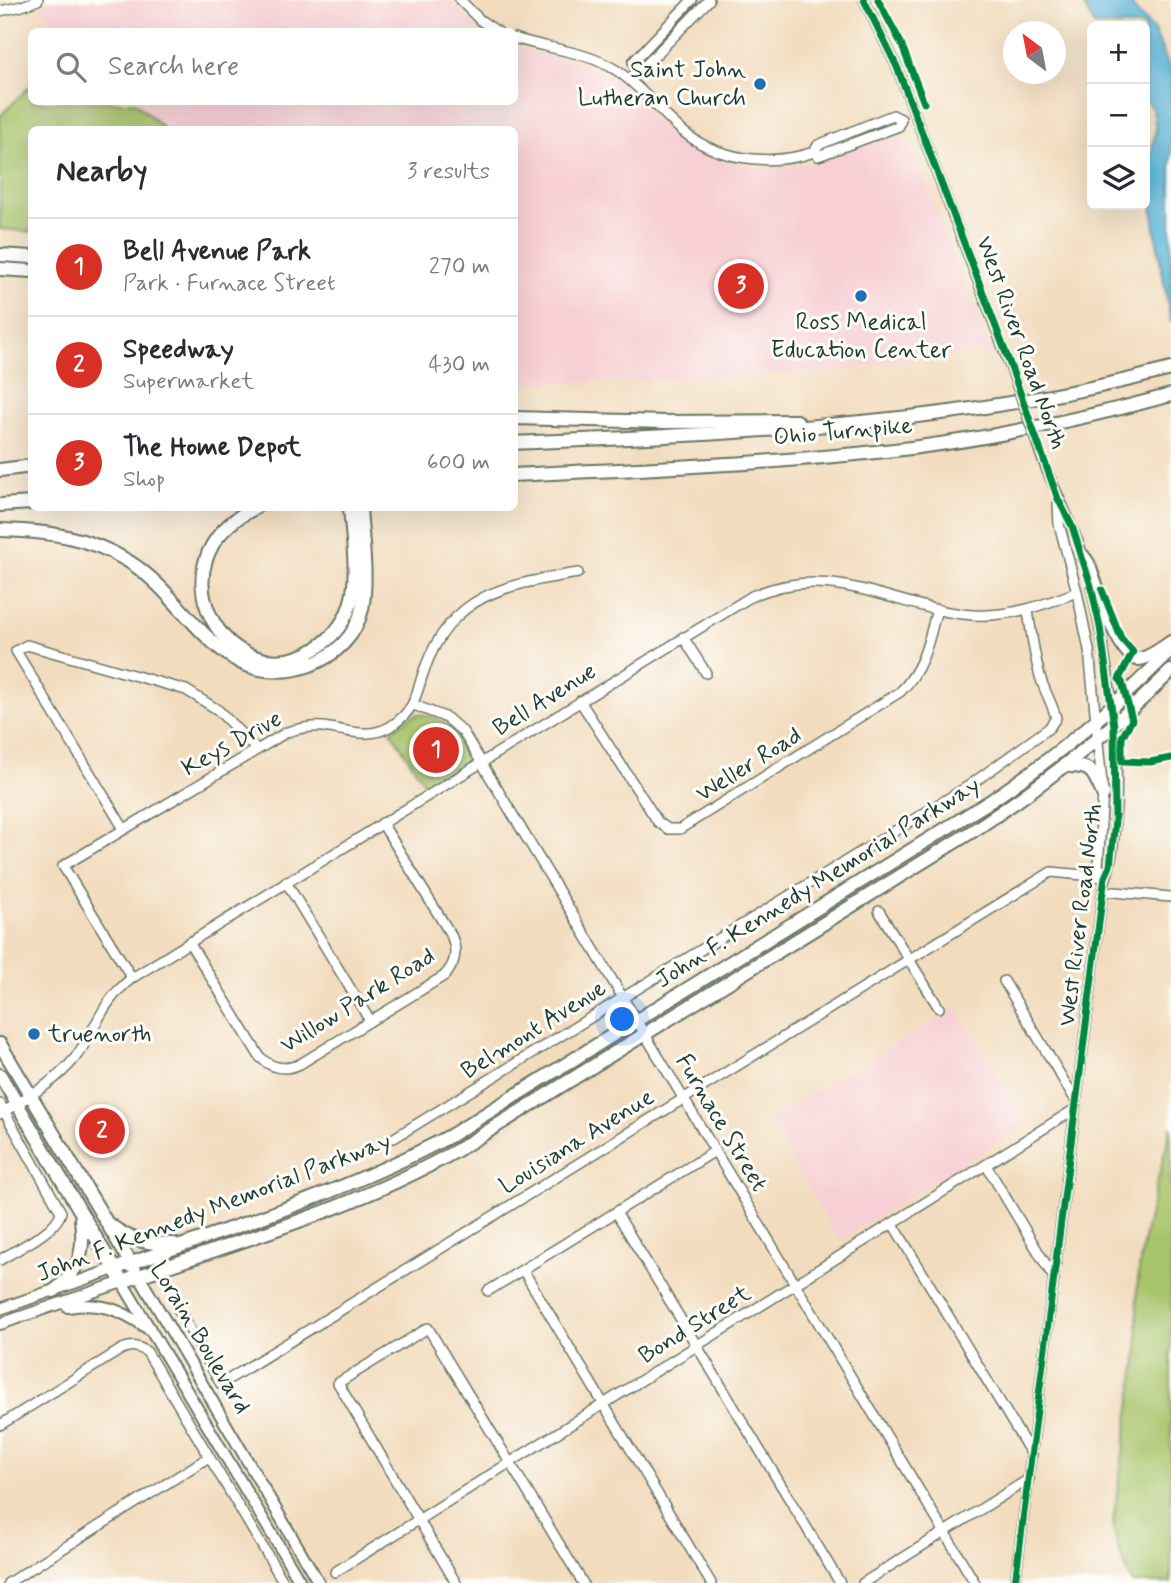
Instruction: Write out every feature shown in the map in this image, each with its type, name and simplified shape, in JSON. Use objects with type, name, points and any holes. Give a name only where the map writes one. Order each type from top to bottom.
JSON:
[{"type":"highway","points":[[0,255],[28,257]]},
{"type":"highway","points":[[0,269],[28,271]]},
{"type":"highway","name":"Ohio Turnpike","points":[[518,443],[791,429],[958,411],[1135,379],[1171,369]]},
{"type":"highway","name":"Ohio Turnpike","points":[[518,475],[775,460],[909,448],[1023,429],[1171,395]]},
{"type":"highway","points":[[518,418],[665,422],[785,421],[958,411]]},
{"type":"highway","points":[[0,470],[28,466]]},
{"type":"highway","points":[[0,477],[28,475]]},
{"type":"highway","points":[[0,505],[28,503]]},
{"type":"highway","points":[[249,511],[236,518],[214,543],[205,564],[205,607],[215,625],[239,649],[257,657],[276,660],[305,655],[323,644],[345,618],[354,584],[360,511]]},
{"type":"highway","points":[[0,530],[64,534],[97,545],[140,570],[233,659],[257,669],[289,671],[306,668],[324,659],[338,648],[357,623],[363,596],[357,529],[352,511]]},
{"type":"highway","points":[[1083,556],[1088,562],[1116,633],[1130,656],[1136,659],[1144,658],[1171,642]]},
{"type":"highway","name":"John F. Kennedy Memorial Parkway","points":[[114,1269],[333,1190],[408,1158],[450,1136],[992,800],[1034,770],[1112,706],[1171,650]]},
{"type":"highway","name":"John F. Kennedy Memorial Parkway","points":[[122,1282],[311,1216],[417,1172],[456,1151],[976,830],[1065,766],[1114,726],[1171,671]]},
{"type":"highway","points":[[1065,766],[1082,765],[1093,771],[1103,794]]},
{"type":"highway","name":"Lorain Boulevard","points":[[0,1044],[139,1276]]},
{"type":"highway","name":"Lorain Boulevard","points":[[0,1074],[122,1282]]},
{"type":"highway","points":[[54,1291],[70,1277],[81,1259],[84,1244],[80,1211]]},
{"type":"highway","points":[[101,1214],[117,1230],[138,1241],[185,1244]]},
{"type":"main road","name":"John F. Kennedy Memorial Parkway","points":[[0,1309],[114,1269]]},
{"type":"main road","name":"Lorain Boulevard","points":[[139,1276],[319,1583]]},
{"type":"main road","name":"Lorain Boulevard","points":[[122,1282],[300,1583]]},
{"type":"main road","name":"John F. Kennedy Memorial Parkway","points":[[0,1324],[122,1282]]},
{"type":"main road","points":[[45,1310],[91,1304],[107,1307],[123,1312],[151,1331]]},
{"type":"street","points":[[0,11],[38,0]]},
{"type":"street","points":[[460,0],[492,28]]},
{"type":"street","points":[[635,69],[633,62],[692,0]]},
{"type":"street","points":[[635,69],[641,70],[709,0]]},
{"type":"street","name":"West River Road North","points":[[864,0],[883,33],[915,113],[1042,457],[1083,556],[1101,627],[1114,726],[1115,821],[1110,866],[1103,891],[1015,1583]]},
{"type":"street","points":[[518,39],[587,57],[618,71],[682,131],[709,148],[748,159],[779,159],[814,152],[818,156],[899,127],[901,119],[915,113]]},
{"type":"street","points":[[626,78],[635,69]]},
{"type":"street","name":"West River Road North","points":[[1058,499],[1059,524],[1089,650],[1103,794],[1098,866],[1105,877]]},
{"type":"street","points":[[414,705],[431,654],[444,632],[469,606],[504,587],[578,573]]},
{"type":"street","name":"Bell Avenue","points":[[1,1110],[17,1104],[49,1084],[66,1068],[80,1051],[108,1000],[132,978],[752,596],[799,582],[836,583],[937,608],[988,615],[1028,610],[1077,592]]},
{"type":"street","name":"Weller Road","points":[[580,701],[648,810],[658,822],[668,828],[680,828],[900,692],[922,662],[937,608]]},
{"type":"street","name":"Belmont Avenue","points":[[394,1139],[970,785],[1049,728],[1056,718],[1038,670],[1028,610]]},
{"type":"street","points":[[683,637],[706,673]]},
{"type":"street","points":[[124,829],[16,651],[27,645],[186,690],[218,710],[256,749]]},
{"type":"street","name":"Keys Drive","points":[[132,978],[63,866],[280,735],[300,728],[328,727],[356,733],[373,733],[389,727],[414,705]]},
{"type":"street","name":"Furnace Street","points":[[414,705],[456,724],[464,732],[975,1583]]},
{"type":"street","name":"Willow Park Road","points":[[189,942],[260,1056],[272,1066],[288,1069],[443,976],[455,956],[456,948],[451,935],[382,823]]},
{"type":"street","name":"Louisiana Avenue","points":[[177,1307],[221,1384],[1051,872],[1105,877]]},
{"type":"street","points":[[286,883],[370,1021]]},
{"type":"street","points":[[1103,891],[1171,897]]},
{"type":"street","points":[[879,911],[939,1008]]},
{"type":"street","points":[[1004,981],[1076,1105]]},
{"type":"street","name":"Bond Street","points":[[335,1572],[893,1224],[1076,1105]]},
{"type":"street","points":[[0,1260],[52,1227],[60,1218],[60,1207],[1,1110]]},
{"type":"street","points":[[488,1292],[715,1152]]},
{"type":"street","points":[[986,1165],[1054,1278]]},
{"type":"street","points":[[616,1212],[840,1583]]},
{"type":"street","points":[[893,1224],[1032,1455]]},
{"type":"street","points":[[523,1270],[711,1583]]},
{"type":"street","points":[[456,1583],[338,1383],[428,1328],[583,1583]]},
{"type":"street","points":[[0,1425],[122,1349],[135,1346],[147,1352],[284,1583]]},
{"type":"street","points":[[8,1583],[209,1457]]},
{"type":"street","points":[[863,1583],[1029,1479]]},
{"type":"shaded area","points":[[54,0],[447,0],[478,28],[60,28],[40,9]]},
{"type":"shaded area","points":[[518,47],[597,69],[613,79],[676,138],[704,155],[741,166],[764,168],[815,164],[887,136],[899,136],[910,144],[993,358],[985,353],[970,351],[833,371],[518,384],[518,126],[161,126],[138,105],[518,105]]},
{"type":"shaded area","points":[[956,1009],[1026,1125],[839,1241],[768,1119]]},
{"type":"green space","points":[[28,88],[28,105],[138,105],[161,126],[28,126],[28,232],[0,229],[0,116]]},
{"type":"green space","points":[[418,714],[435,718],[449,726],[470,752],[470,759],[466,764],[427,788],[391,731]]},
{"type":"green space","points":[[1171,1126],[1171,1583],[1132,1583],[1117,1546],[1113,1521],[1137,1360],[1139,1269],[1146,1228]]},
{"type":"water","points":[[1081,0],[1130,0],[1134,9],[1145,21],[1092,21]]},
{"type":"water","points":[[1150,26],[1171,72],[1171,323],[1150,187],[1150,160],[1156,128],[1150,106]]},
{"type":"cycle path","points":[[864,0],[897,67],[1007,356],[1058,499],[1072,526],[1091,586],[1100,627],[1114,726],[1115,821],[1110,866],[1103,891],[1015,1583]]},
{"type":"cycle path","points":[[878,0],[901,43],[924,103]]},
{"type":"cycle path","points":[[1102,590],[1121,638],[1133,652],[1119,679],[1132,720],[1122,737],[1122,761],[1150,762],[1171,758]]},
{"type":"place","name":"Saint John Lutheran Church","points":[[760,84]]},
{"type":"place","name":"The Home Depot","points":[[741,286]]},
{"type":"place","name":"Ross Medical Education Center","points":[[861,296]]},
{"type":"place","name":"Bell Avenue Park","points":[[436,750]]},
{"type":"place","name":"truenorth","points":[[34,1034]]},
{"type":"place","name":"Speedway","points":[[102,1131]]}]
